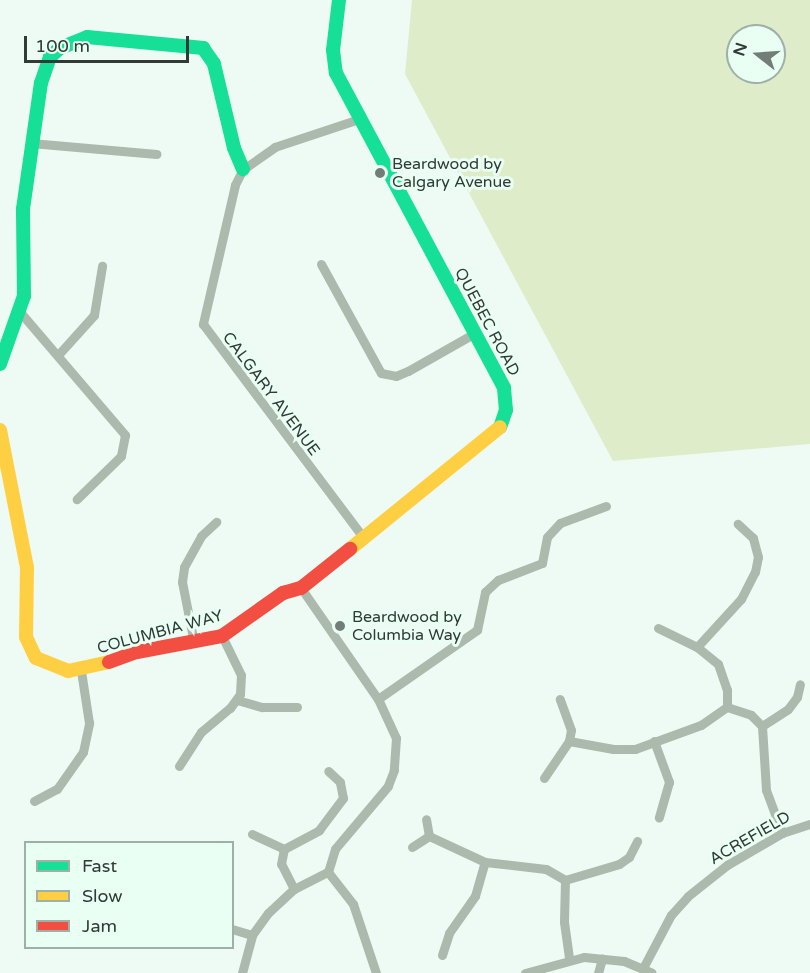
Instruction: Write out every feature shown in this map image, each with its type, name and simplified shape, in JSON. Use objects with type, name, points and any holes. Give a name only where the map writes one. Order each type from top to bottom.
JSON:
[{"type":"street","name":"QUEBEC ROAD","points":[[301,588],[499,429],[505,420],[507,399],[504,387],[359,119],[334,63],[339,0]]},
{"type":"street","points":[[0,364],[24,296],[23,209],[44,72],[50,57],[66,43],[87,38],[192,45],[203,48],[212,57],[234,148],[243,169],[274,147],[359,119]]},
{"type":"street","points":[[32,143],[157,153]]},
{"type":"street","name":"CALGARY AVENUE","points":[[243,169],[235,185],[202,324],[363,537]]},
{"type":"street","points":[[321,264],[381,373],[396,376],[408,371],[475,333]]},
{"type":"street","points":[[58,355],[94,315],[102,266]]},
{"type":"street","points":[[20,312],[125,435],[121,456],[76,499]]},
{"type":"street","name":"COLUMBIA WAY","points":[[0,430],[27,567],[24,622],[30,650],[52,668],[81,671],[137,652],[194,644],[222,636],[283,593],[301,588]]},
{"type":"street","points":[[378,699],[477,630],[485,592],[498,580],[542,563],[547,537],[560,523],[606,506]]},
{"type":"street","points":[[194,644],[182,582],[184,567],[201,536],[216,522]]},
{"type":"street","points":[[697,647],[741,599],[755,572],[758,557],[753,538],[738,524]]},
{"type":"street","points":[[242,973],[252,935],[294,889],[328,872],[335,849],[388,786],[394,770],[396,738],[378,699],[301,588]]},
{"type":"street","points":[[658,628],[697,647],[718,664],[727,690],[727,707]]},
{"type":"street","points":[[179,766],[201,732],[237,700],[241,675],[222,636]]},
{"type":"street","points":[[34,801],[57,789],[83,752],[90,723],[81,671]]},
{"type":"street","points":[[762,726],[788,709],[797,697],[800,684]]},
{"type":"street","points":[[544,778],[569,741],[571,730],[560,699]]},
{"type":"street","points":[[237,700],[256,706],[297,707]]},
{"type":"street","points":[[727,707],[751,715],[762,726],[766,790],[782,833]]},
{"type":"street","points":[[569,741],[613,749],[635,749],[701,725],[727,707]]},
{"type":"street","points":[[654,741],[669,782],[659,818]]},
{"type":"street","points":[[284,849],[319,830],[343,798],[340,782],[328,771]]},
{"type":"street","points":[[426,819],[429,836]]},
{"type":"street","name":"ACREFIELD","points":[[643,968],[671,915],[688,896],[727,865],[782,833],[810,824]]},
{"type":"street","points":[[252,834],[284,849]]},
{"type":"street","points":[[412,846],[429,836]]},
{"type":"street","points":[[429,836],[485,862],[546,869],[565,880],[619,864],[629,857],[637,842]]},
{"type":"street","points":[[284,849],[281,864],[294,889]]},
{"type":"street","points":[[442,955],[449,933],[475,896],[485,862]]},
{"type":"street","points":[[328,872],[358,915],[376,973]]},
{"type":"street","points":[[565,880],[564,922],[569,959]]},
{"type":"street","points":[[234,930],[252,935]]},
{"type":"street","points":[[598,973],[602,958]]},
{"type":"street","points":[[525,973],[569,959],[602,958],[643,968],[652,973]]},
{"type":"green space","points":[[412,0],[810,0],[810,444],[613,461],[405,74]]},
{"type":"traffic: fast","points":[[339,0],[333,50],[336,73],[504,388],[506,410],[500,427]]},
{"type":"traffic: fast","points":[[0,364],[24,296],[23,209],[41,83],[50,57],[60,48],[87,37],[203,48],[214,64],[234,148],[243,169]]},
{"type":"traffic: slow","points":[[350,549],[500,427]]},
{"type":"traffic: slow","points":[[0,430],[27,567],[26,637],[36,658],[68,671],[109,662]]},
{"type":"traffic: jam","points":[[109,662],[137,652],[222,636],[283,593],[301,588],[350,549]]},
{"type":"place","name":"Beardwood by Calgary Avenue","points":[[380,173]]},
{"type":"place","name":"Beardwood by Columbia Way","points":[[340,626]]}]
